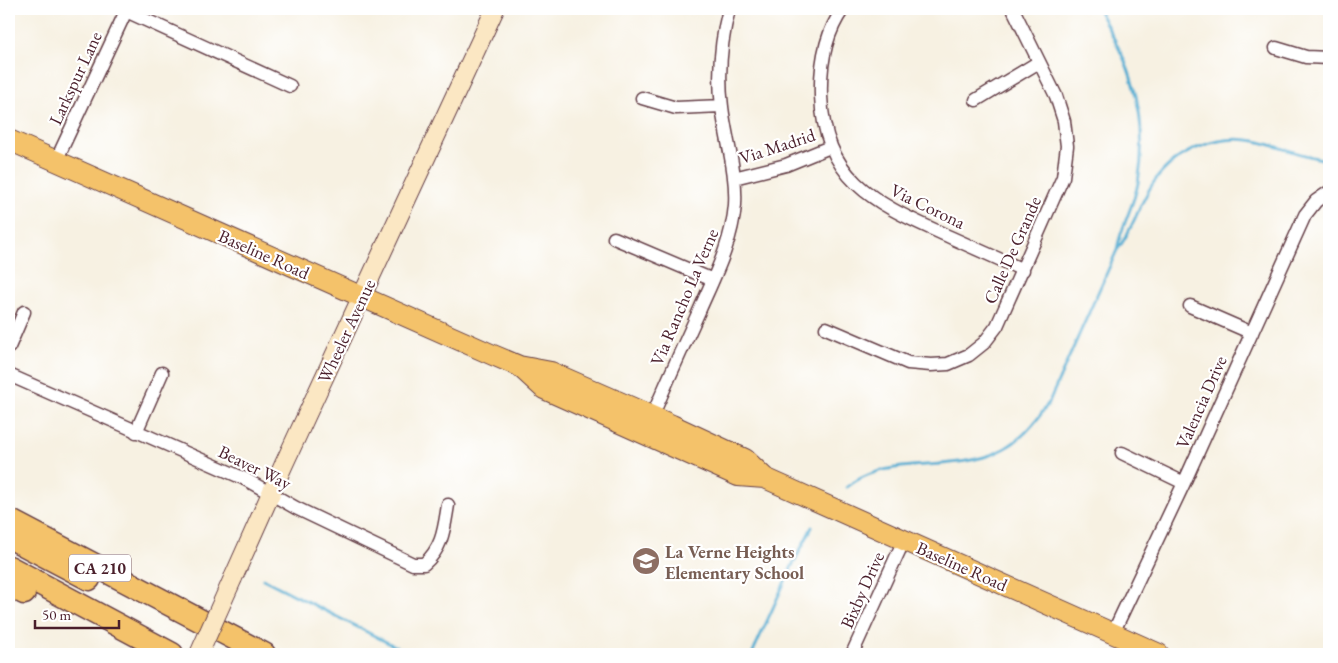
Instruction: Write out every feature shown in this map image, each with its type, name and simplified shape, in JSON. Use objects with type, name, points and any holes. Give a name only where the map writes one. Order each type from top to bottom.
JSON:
[{"type":"highway","name":"CA 210","points":[[9,520],[264,654]]},
{"type":"highway","points":[[9,537],[169,620],[192,617]]},
{"type":"highway","points":[[9,567],[172,654]]},
{"type":"highway","points":[[14,587],[141,654]]},
{"type":"main road","name":"Wheeler Avenue","points":[[199,654],[271,493],[495,9]]},
{"type":"main road","name":"Baseline Road","points":[[9,140],[519,366],[551,372],[652,417],[745,459],[765,478],[1159,654]]},
{"type":"main road","name":"Baseline Road","points":[[519,366],[544,388],[738,476],[765,478]]},
{"type":"street","name":"Via Rancho La Verne","points":[[652,417],[726,249],[732,226],[735,203],[734,178],[722,106],[722,42],[729,9]]},
{"type":"street","name":"Via Corona","points":[[843,9],[836,19],[825,48],[820,80],[822,116],[830,147],[851,179],[897,213],[1023,270]]},
{"type":"street","name":"Calle De Grande","points":[[826,328],[908,363],[932,365],[948,364],[969,355],[984,344],[997,326],[1063,177],[1067,146],[1064,121],[1056,96],[1013,9]]},
{"type":"street","points":[[126,10],[290,86]]},
{"type":"street","name":"Larkspur Lane","points":[[56,161],[126,10]]},
{"type":"street","points":[[1276,48],[1306,57],[1329,58]]},
{"type":"street","points":[[976,100],[1039,62]]},
{"type":"street","points":[[642,98],[676,108],[722,106]]},
{"type":"street","name":"Via Madrid","points":[[734,178],[786,165],[830,147]]},
{"type":"street","name":"Valencia Drive","points":[[1112,633],[1184,483],[1305,215],[1316,202],[1329,192]]},
{"type":"street","points":[[614,238],[713,280]]},
{"type":"street","points":[[1190,306],[1252,333]]},
{"type":"street","points":[[9,347],[24,312]]},
{"type":"street","points":[[136,432],[162,373]]},
{"type":"street","name":"Beaver Way","points":[[9,375],[245,479],[296,508],[413,564],[424,564],[433,555],[442,539],[448,505]]},
{"type":"street","points":[[1122,453],[1184,483]]},
{"type":"street","name":"Bixby Drive","points":[[852,654],[904,540]]},
{"type":"waterway","points":[[1098,9],[1117,44],[1129,72],[1140,119],[1141,158],[1138,183],[1117,249]]},
{"type":"waterway","points":[[847,487],[870,474],[886,470],[974,460],[1006,448],[1021,437],[1035,422],[1049,402],[1117,250],[1123,242],[1149,190],[1163,171],[1174,162],[1198,147],[1226,140],[1241,139],[1329,160]]},
{"type":"waterway","points":[[752,654],[812,527]]},
{"type":"waterway","points":[[263,579],[410,654]]},
{"type":"place","name":"La Verne Heights Elementary School","points":[[646,561]]}]
